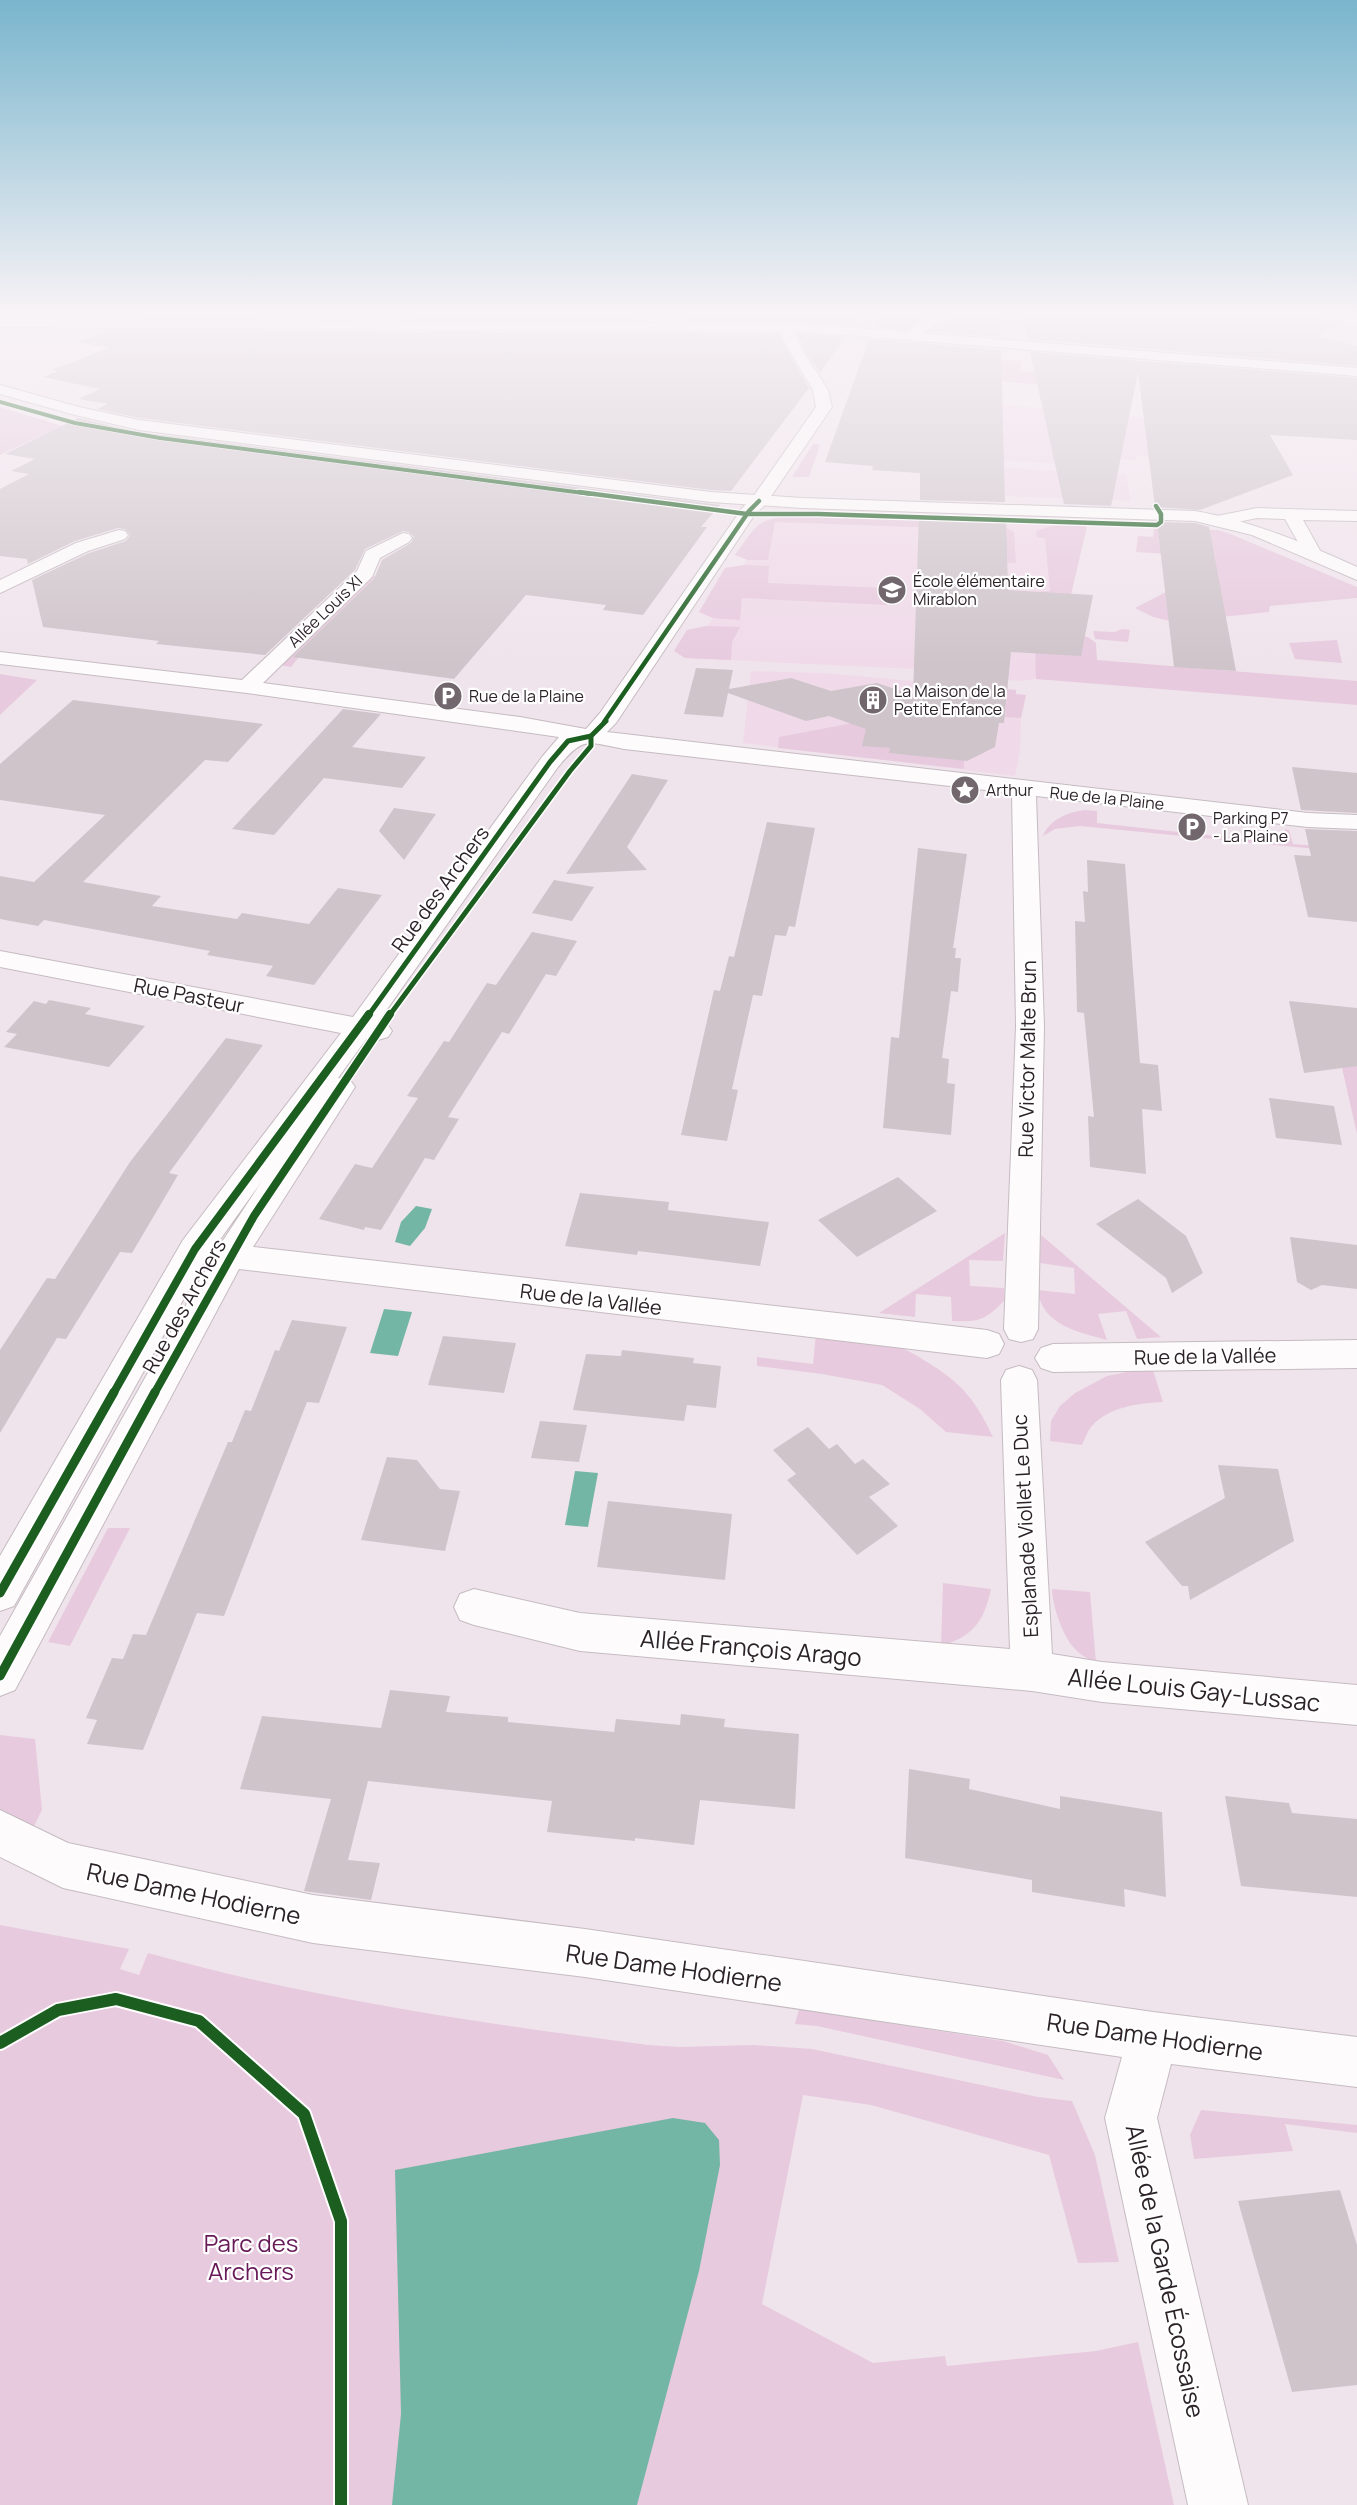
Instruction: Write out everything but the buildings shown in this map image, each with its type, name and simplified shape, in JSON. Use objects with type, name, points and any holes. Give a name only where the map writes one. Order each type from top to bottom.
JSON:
[{"type":"street","points":[[197,433],[595,483],[759,501],[1161,514],[1223,520],[1253,529],[1357,574]]},
{"type":"street","name":"Rue des Archers","points":[[0,1593],[195,1249],[591,746],[591,736],[608,718],[749,511],[759,501],[806,433]]},
{"type":"street","points":[[1223,520],[1257,513],[1293,518],[1357,516]]},
{"type":"street","points":[[1253,529],[1293,518]]},
{"type":"street","points":[[1293,518],[1313,554]]},
{"type":"street","points":[[0,587],[82,546],[119,535]]},
{"type":"street","name":"Allée Louis XI","points":[[247,687],[365,573],[372,555],[403,538]]},
{"type":"street","name":"Rue de la Plaine","points":[[0,658],[247,687],[520,723],[624,742],[1308,820],[1357,822]]},
{"type":"street","name":"Rue Victor Malte Brun","points":[[1021,1329],[1030,1026],[1024,789]]},
{"type":"street","name":"Rue Pasteur","points":[[0,959],[368,1029]]},
{"type":"street","name":"Rue des Archers","points":[[0,1676],[230,1256],[368,1029]]},
{"type":"street","name":"Rue de la Vallée","points":[[195,1249],[230,1256],[987,1344]]},
{"type":"street","points":[[1021,1329],[1043,1339],[1052,1352],[1053,1358],[1049,1371],[1043,1376],[1028,1381],[1018,1380],[996,1371],[986,1353],[987,1344],[1000,1331],[1021,1329]]},
{"type":"street","name":"Rue de la Vallée","points":[[1053,1358],[1357,1354]]},
{"type":"street","name":"Esplanade Viollet Le Duc","points":[[1018,1380],[1032,1671]]},
{"type":"street","name":"Allée François Arago","points":[[474,1607],[580,1632],[1032,1671]]},
{"type":"street","name":"Allée Louis Gay-Lussac","points":[[1032,1671],[1102,1682],[1357,1705]]},
{"type":"street","name":"Rue Dame Hodierne","points":[[0,1833],[63,1865],[314,1919],[585,1953],[1153,2037],[1357,2062]]},
{"type":"street","name":"Allée de la Garde Écossaise","points":[[1153,2037],[1131,2118],[1218,2505]]},
{"type":"shaded area","points":[[991,433],[1159,433],[1175,459],[1136,456],[1136,460],[1099,458],[1099,467],[987,459]]},
{"type":"shaded area","points":[[987,466],[1126,475],[1131,501],[978,495]]},
{"type":"shaded area","name":"École élémentaire Mirablon","points":[[795,516],[1087,526],[1051,680],[1019,681],[914,669],[685,658],[674,651],[687,630],[708,625],[713,618],[699,612],[725,568],[744,565],[747,559],[735,555],[759,523],[772,518]]},
{"type":"shaded area","points":[[751,671],[823,673],[1016,690],[1016,694],[1026,695],[1021,718],[1020,752],[1015,776],[743,743]]},
{"type":"shaded area","points":[[416,1206],[432,1209],[425,1228],[410,1246],[395,1242],[401,1222]]},
{"type":"shaded area","points":[[384,1309],[412,1312],[398,1356],[370,1353]]},
{"type":"shaded area","points":[[575,1471],[598,1473],[588,1527],[565,1525]]},
{"type":"shaded area","points":[[673,2118],[705,2123],[719,2140],[720,2165],[699,2271],[637,2505],[392,2505],[401,2414],[395,2170]]},
{"type":"green space","points":[[0,433],[47,433],[0,455]]},
{"type":"green space","points":[[813,444],[820,445],[809,477],[792,477]]},
{"type":"green space","points":[[795,516],[997,523],[1014,532],[1016,563],[983,561],[969,529],[775,522],[768,560],[748,560],[735,555],[759,525],[772,519]]},
{"type":"green space","points":[[1055,525],[1087,526],[1062,633],[1088,637],[1096,643],[1097,660],[1357,681],[1357,705],[1036,679],[1036,592],[1050,591],[1045,538],[1037,537],[1036,531]]},
{"type":"green space","points":[[1154,529],[1218,530],[1228,533],[1357,587],[1357,598],[1270,606],[1269,612],[1174,622],[1153,617],[1135,608],[1166,592],[1164,586],[1220,590],[1214,557],[1136,552],[1138,536],[1153,537]]},
{"type":"green space","points":[[744,565],[769,566],[768,583],[887,588],[887,605],[742,598],[740,620],[713,618],[699,612],[725,568]]},
{"type":"green space","points":[[373,576],[420,582],[315,637],[291,667],[279,665]]},
{"type":"green space","points":[[708,626],[740,627],[732,642],[731,660],[685,658],[674,651],[687,630]]},
{"type":"green space","points":[[1122,629],[1130,630],[1128,642],[1095,639],[1093,631],[1115,632]]},
{"type":"green space","points":[[1337,640],[1342,663],[1295,659],[1289,643]]},
{"type":"green space","points":[[0,674],[37,680],[0,715]]},
{"type":"green space","points":[[920,681],[930,682],[930,689],[948,691],[949,684],[960,685],[958,703],[939,701],[937,713],[962,716],[960,721],[942,722],[932,726],[924,741],[866,732],[863,745],[890,748],[890,753],[964,760],[964,769],[778,748],[779,737],[874,719],[875,707],[897,702],[898,693],[917,694]]},
{"type":"green space","points":[[972,686],[1016,690],[1016,694],[1026,695],[1021,718],[1005,717],[1007,697],[979,693]]},
{"type":"green space","points":[[1085,810],[1097,811],[1097,823],[1287,844],[1285,829],[1289,830],[1293,844],[1357,849],[1357,853],[1080,826],[1055,829],[1043,836],[1050,825],[1060,817]]},
{"type":"green space","points":[[1338,1050],[1357,1052],[1357,1134]]},
{"type":"green space","points":[[1005,1233],[1003,1261],[969,1260],[970,1286],[1004,1288],[1004,1301],[991,1313],[981,1319],[952,1321],[951,1297],[916,1294],[915,1317],[879,1313]]},
{"type":"green space","points":[[1041,1235],[1161,1337],[1137,1339],[1126,1311],[1098,1314],[1107,1340],[1074,1330],[1054,1319],[1041,1302],[1038,1290],[1075,1294],[1074,1268],[1040,1263]]},
{"type":"green space","points":[[816,1335],[885,1344],[915,1355],[959,1385],[974,1403],[993,1437],[946,1432],[920,1409],[882,1385],[822,1374],[757,1366],[757,1357],[813,1364]]},
{"type":"green space","points":[[1152,1367],[1163,1402],[1124,1407],[1106,1415],[1091,1427],[1082,1445],[1050,1441],[1051,1421],[1060,1406],[1075,1393],[1107,1376]]},
{"type":"green space","points":[[108,1528],[130,1528],[70,1646],[48,1642]]},
{"type":"green space","points":[[943,1583],[991,1589],[985,1610],[976,1626],[962,1637],[941,1646]]},
{"type":"green space","points":[[1052,1589],[1090,1592],[1096,1663],[1077,1651],[1066,1637],[1056,1612]]},
{"type":"green space","points":[[0,1735],[35,1739],[42,1810],[33,1828],[0,1822]]},
{"type":"green space","name":"Parc des Archers","points":[[0,1925],[129,1949],[120,1969],[139,1975],[148,1953],[272,1984],[396,2008],[648,2045],[680,2047],[754,2045],[812,2049],[1038,2097],[1072,2101],[1095,2155],[1119,2262],[1078,2263],[1049,2155],[871,2105],[803,2095],[762,2304],[873,2363],[945,2356],[947,2366],[1096,2351],[1138,2342],[1174,2505],[0,2505]]},
{"type":"green space","points":[[799,2009],[1003,2041],[1048,2055],[1064,2080],[817,2026],[795,2024]]},
{"type":"green space","points":[[1201,2110],[1357,2125],[1357,2133],[1285,2124],[1293,2151],[1194,2159],[1190,2135]]},
{"type":"cycle path","points":[[131,433],[747,514],[818,514],[1157,525],[1161,522],[1161,514],[1156,506]]},
{"type":"cycle path","points":[[0,1593],[195,1249],[386,992],[550,762],[568,741],[591,736],[608,718],[749,511],[759,501]]},
{"type":"cycle path","points":[[0,1676],[206,1298],[254,1216],[378,1031],[570,771],[591,746],[591,736]]},
{"type":"cycle path","points":[[0,2043],[58,2010],[116,1999],[199,2021],[304,2114],[341,2221],[341,2505]]},
{"type":"place","name":"École élémentaire Mirablon","points":[[892,590]]},
{"type":"place","name":"Rue de la Plaine","points":[[448,696]]},
{"type":"place","name":"La Maison de la Petite Enfance","points":[[873,700]]},
{"type":"place","name":"Arthur","points":[[965,790]]},
{"type":"place","name":"Parking P7 - La Plaine","points":[[1192,827]]}]
